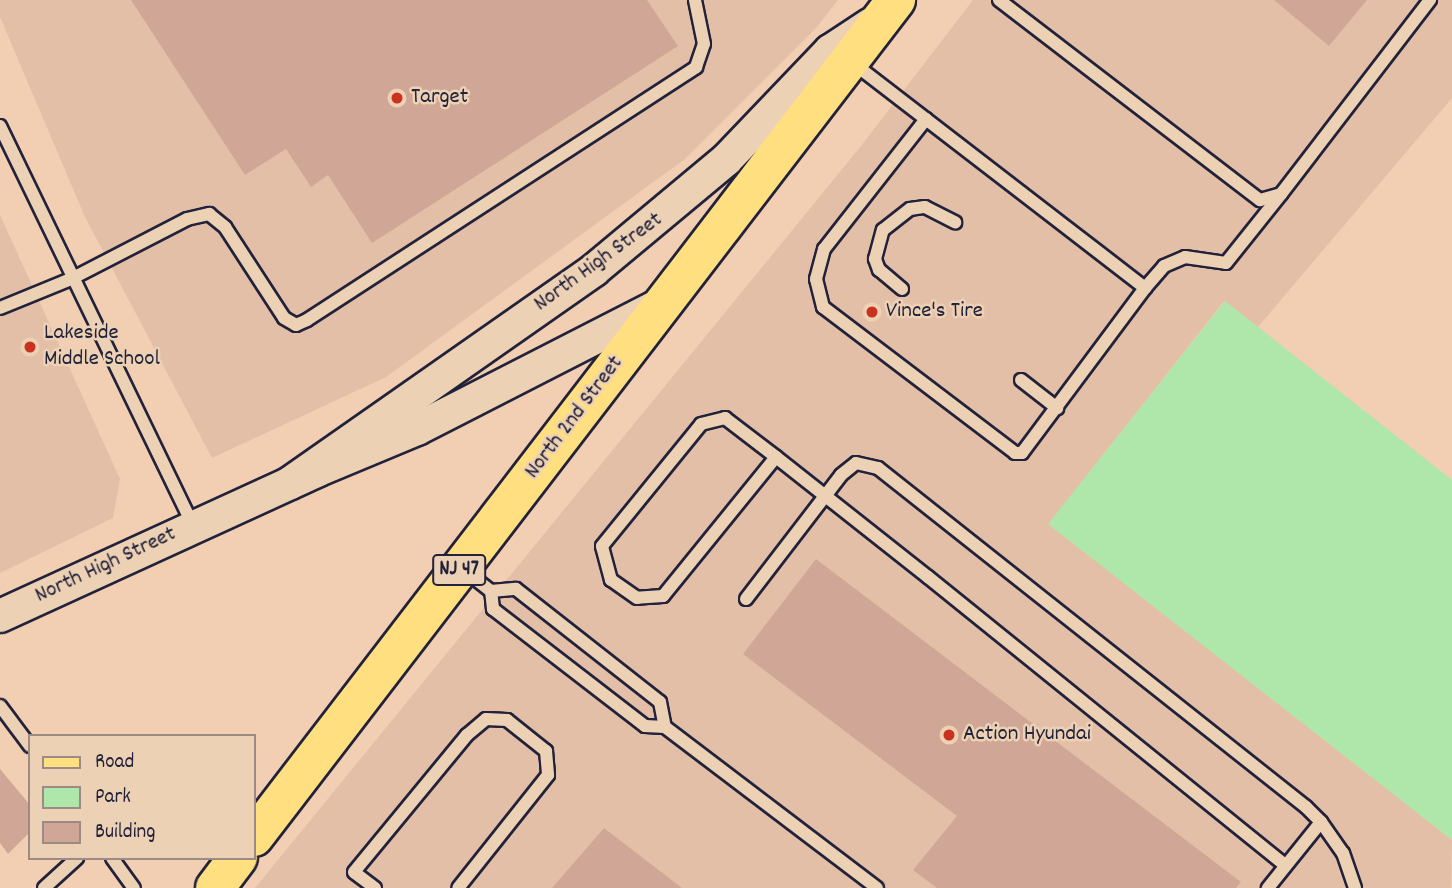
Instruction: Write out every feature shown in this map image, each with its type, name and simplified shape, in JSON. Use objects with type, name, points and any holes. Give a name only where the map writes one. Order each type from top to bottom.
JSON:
[{"type":"main road","name":"North 2nd Street","points":[[256,834],[890,8]]},
{"type":"main road","points":[[215,888],[236,860]]},
{"type":"street","name":"North High Street","points":[[290,483],[594,270],[726,160],[830,51],[890,8]]},
{"type":"street","name":"North High Street","points":[[0,616],[193,526],[417,429],[664,303]]},
{"type":"lane","points":[[0,308],[71,279],[187,219],[209,214],[225,227],[284,318],[296,325],[696,67],[704,44],[695,0]]},
{"type":"lane","points":[[999,0],[1260,200],[1281,194]]},
{"type":"lane","points":[[926,119],[824,249],[817,296],[823,307],[1015,453],[1028,448],[1164,265],[1185,257],[1226,263],[1430,0]]},
{"type":"lane","points":[[850,61],[1145,288]]},
{"type":"lane","points":[[0,127],[71,279],[193,526]]},
{"type":"lane","points":[[902,289],[879,270],[875,259],[883,230],[910,209],[925,207],[955,222]]},
{"type":"lane","points":[[1021,380],[1057,408]]},
{"type":"lane","points":[[776,457],[663,596],[637,598],[611,580],[602,546],[701,424],[725,418],[776,457],[825,495],[1285,865]]},
{"type":"lane","points":[[746,599],[825,495],[856,463],[878,468],[1222,737],[1321,822],[1343,853],[1355,888]]},
{"type":"lane","points":[[461,567],[491,591],[516,589],[660,702],[665,727]]},
{"type":"lane","points":[[491,591],[493,608],[645,726],[665,727],[877,888]]},
{"type":"lane","points":[[0,706],[28,743]]},
{"type":"lane","points":[[375,888],[354,872],[467,735],[486,719],[507,720],[546,751],[548,775],[458,888]]},
{"type":"lane","points":[[1268,888],[1321,822]]},
{"type":"lane","points":[[44,888],[75,860]]},
{"type":"lane","points":[[113,860],[134,888]]},
{"type":"shaded area","points":[[0,0],[838,0],[817,27],[685,159],[386,377],[212,458],[85,217],[0,17]]},
{"type":"shaded area","points":[[973,0],[1452,0],[1452,98],[1258,327],[1224,301],[1049,524],[1452,840],[1451,888],[255,888],[861,146]]},
{"type":"shaded area","name":"Lakeside Middle School","points":[[0,215],[120,479],[113,518],[0,573]]},
{"type":"green space","points":[[1225,301],[1452,480],[1452,840],[1048,524]]},
{"type":"building","name":"Target","points":[[131,0],[647,0],[678,46],[372,243],[328,175],[311,187],[286,149],[245,175]]},
{"type":"building","points":[[1274,0],[1367,0],[1329,46]]},
{"type":"building","name":"Action Hyundai","points":[[816,559],[1241,882],[1236,888],[937,888],[913,870],[957,816],[743,654]]},
{"type":"building","points":[[0,769],[28,803],[28,834],[8,854],[0,843]]},
{"type":"building","points":[[604,828],[682,888],[552,888]]},
{"type":"place","name":"Target","points":[[397,98]]},
{"type":"place","name":"Vince's Tire","points":[[872,312]]},
{"type":"place","name":"Lakeside Middle School","points":[[30,347]]},
{"type":"place","name":"Action Hyundai","points":[[949,735]]}]
